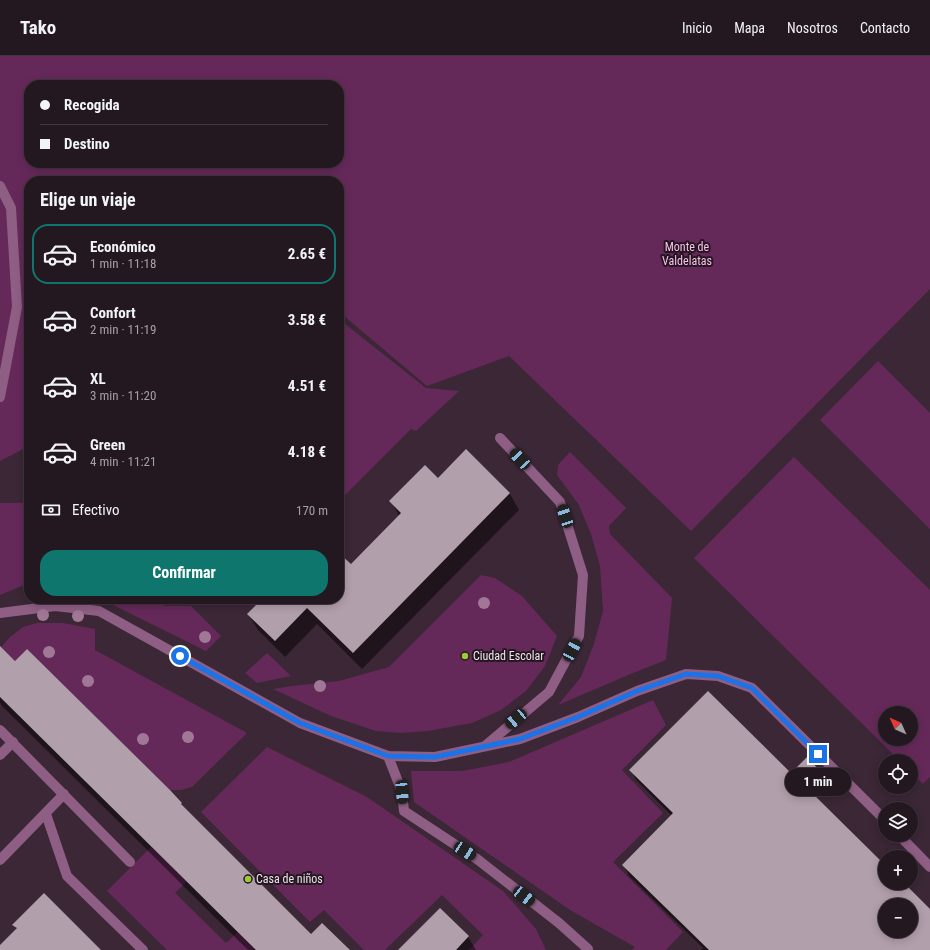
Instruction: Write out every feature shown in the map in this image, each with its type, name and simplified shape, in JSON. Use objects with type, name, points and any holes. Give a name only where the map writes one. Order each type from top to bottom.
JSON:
[{"type":"lane","points":[[0,186],[12,208],[17,307],[0,397]]},
{"type":"lane","points":[[483,747],[549,692],[579,636],[583,575],[560,502],[500,438]]},
{"type":"lane","points":[[0,613],[55,606],[99,611],[300,723],[388,756],[435,757],[520,739],[578,717],[637,691],[686,674],[718,676],[752,688],[878,813]]},
{"type":"lane","points":[[0,730],[130,862]]},
{"type":"lane","points":[[0,755],[13,742]]},
{"type":"lane","points":[[388,756],[402,792],[404,811],[477,859],[559,923],[588,949]]},
{"type":"lane","points":[[0,860],[64,794]]},
{"type":"lane","points":[[46,814],[67,876],[143,950]]},
{"type":"lane","points":[[906,842],[930,867]]},
{"type":"shaded area","name":"Ciudad Escolar","points":[[930,286],[930,950],[0,950],[0,456],[24,444],[24,604],[344,604],[344,313],[509,353]]},
{"type":"green space","name":"Monte de Valdelatas","points":[[0,56],[930,56],[930,289],[691,531],[509,356],[427,386],[344,316],[344,176],[24,176],[24,449],[0,461]]},
{"type":"green space","points":[[344,323],[426,388],[459,391],[416,431],[411,429],[344,496]]},
{"type":"green space","points":[[878,361],[930,413],[930,529],[820,420]]},
{"type":"green space","points":[[570,452],[626,508],[609,526],[610,534],[672,598],[666,660],[558,705],[581,677],[594,644],[603,611],[600,566],[591,534],[579,505],[557,475],[558,465]]},
{"type":"green space","points":[[794,457],[930,590],[930,777],[923,784],[918,779],[918,754],[893,754],[885,746],[918,746],[918,706],[878,706],[878,739],[694,558]]},
{"type":"green space","points":[[0,503],[24,503],[24,585],[0,595]]},
{"type":"green space","points":[[481,575],[495,578],[522,596],[557,636],[545,666],[526,691],[501,710],[472,723],[428,731],[401,733],[376,731],[331,716],[273,689],[339,681],[389,667]]},
{"type":"green space","points":[[111,604],[162,604],[164,606],[191,606],[221,636],[206,651]]},
{"type":"green space","points":[[37,623],[63,623],[95,629],[95,650],[247,733],[192,787],[181,790],[170,790],[27,649],[15,661],[1,647],[10,637],[23,627]]},
{"type":"green space","points":[[267,653],[291,676],[257,683],[245,673]]},
{"type":"green space","points":[[653,700],[666,725],[622,770],[663,813],[613,862],[683,932],[666,950],[632,950],[635,947],[570,910],[414,802],[411,771],[462,771],[509,762]]},
{"type":"green space","points":[[267,747],[367,797],[503,891],[536,929],[546,950],[469,950],[483,935],[442,895],[385,950],[364,950],[324,910],[310,922],[201,812]]},
{"type":"green space","points":[[151,847],[187,881],[175,893],[226,943],[238,932],[256,950],[167,950],[107,891]]},
{"type":"building","points":[[466,449],[510,493],[353,653],[307,608],[275,641],[247,614],[257,604],[344,604],[344,558],[351,564],[401,513],[389,501],[425,465],[438,478]]},
{"type":"building","points":[[0,646],[15,661],[27,649],[170,790],[182,803],[181,804],[311,934],[322,923],[350,950],[256,950],[0,697]]},
{"type":"building","points":[[708,691],[791,773],[807,757],[822,773],[808,789],[878,858],[878,890],[911,890],[930,909],[930,950],[709,950],[622,865],[673,813],[629,770]]},
{"type":"building","points":[[44,893],[101,950],[0,950],[0,945],[17,928],[12,925]]},
{"type":"building","points":[[440,908],[469,936],[456,950],[398,950]]},
{"type":"place","name":"Ciudad Escolar","points":[[465,656]]},
{"type":"place","name":"Casa de niños","points":[[248,879]]},
{"type":"route","points":[[180,656],[300,723],[388,756],[435,757],[520,739],[578,717],[637,691],[686,674],[718,676],[752,688],[818,754]]}]
